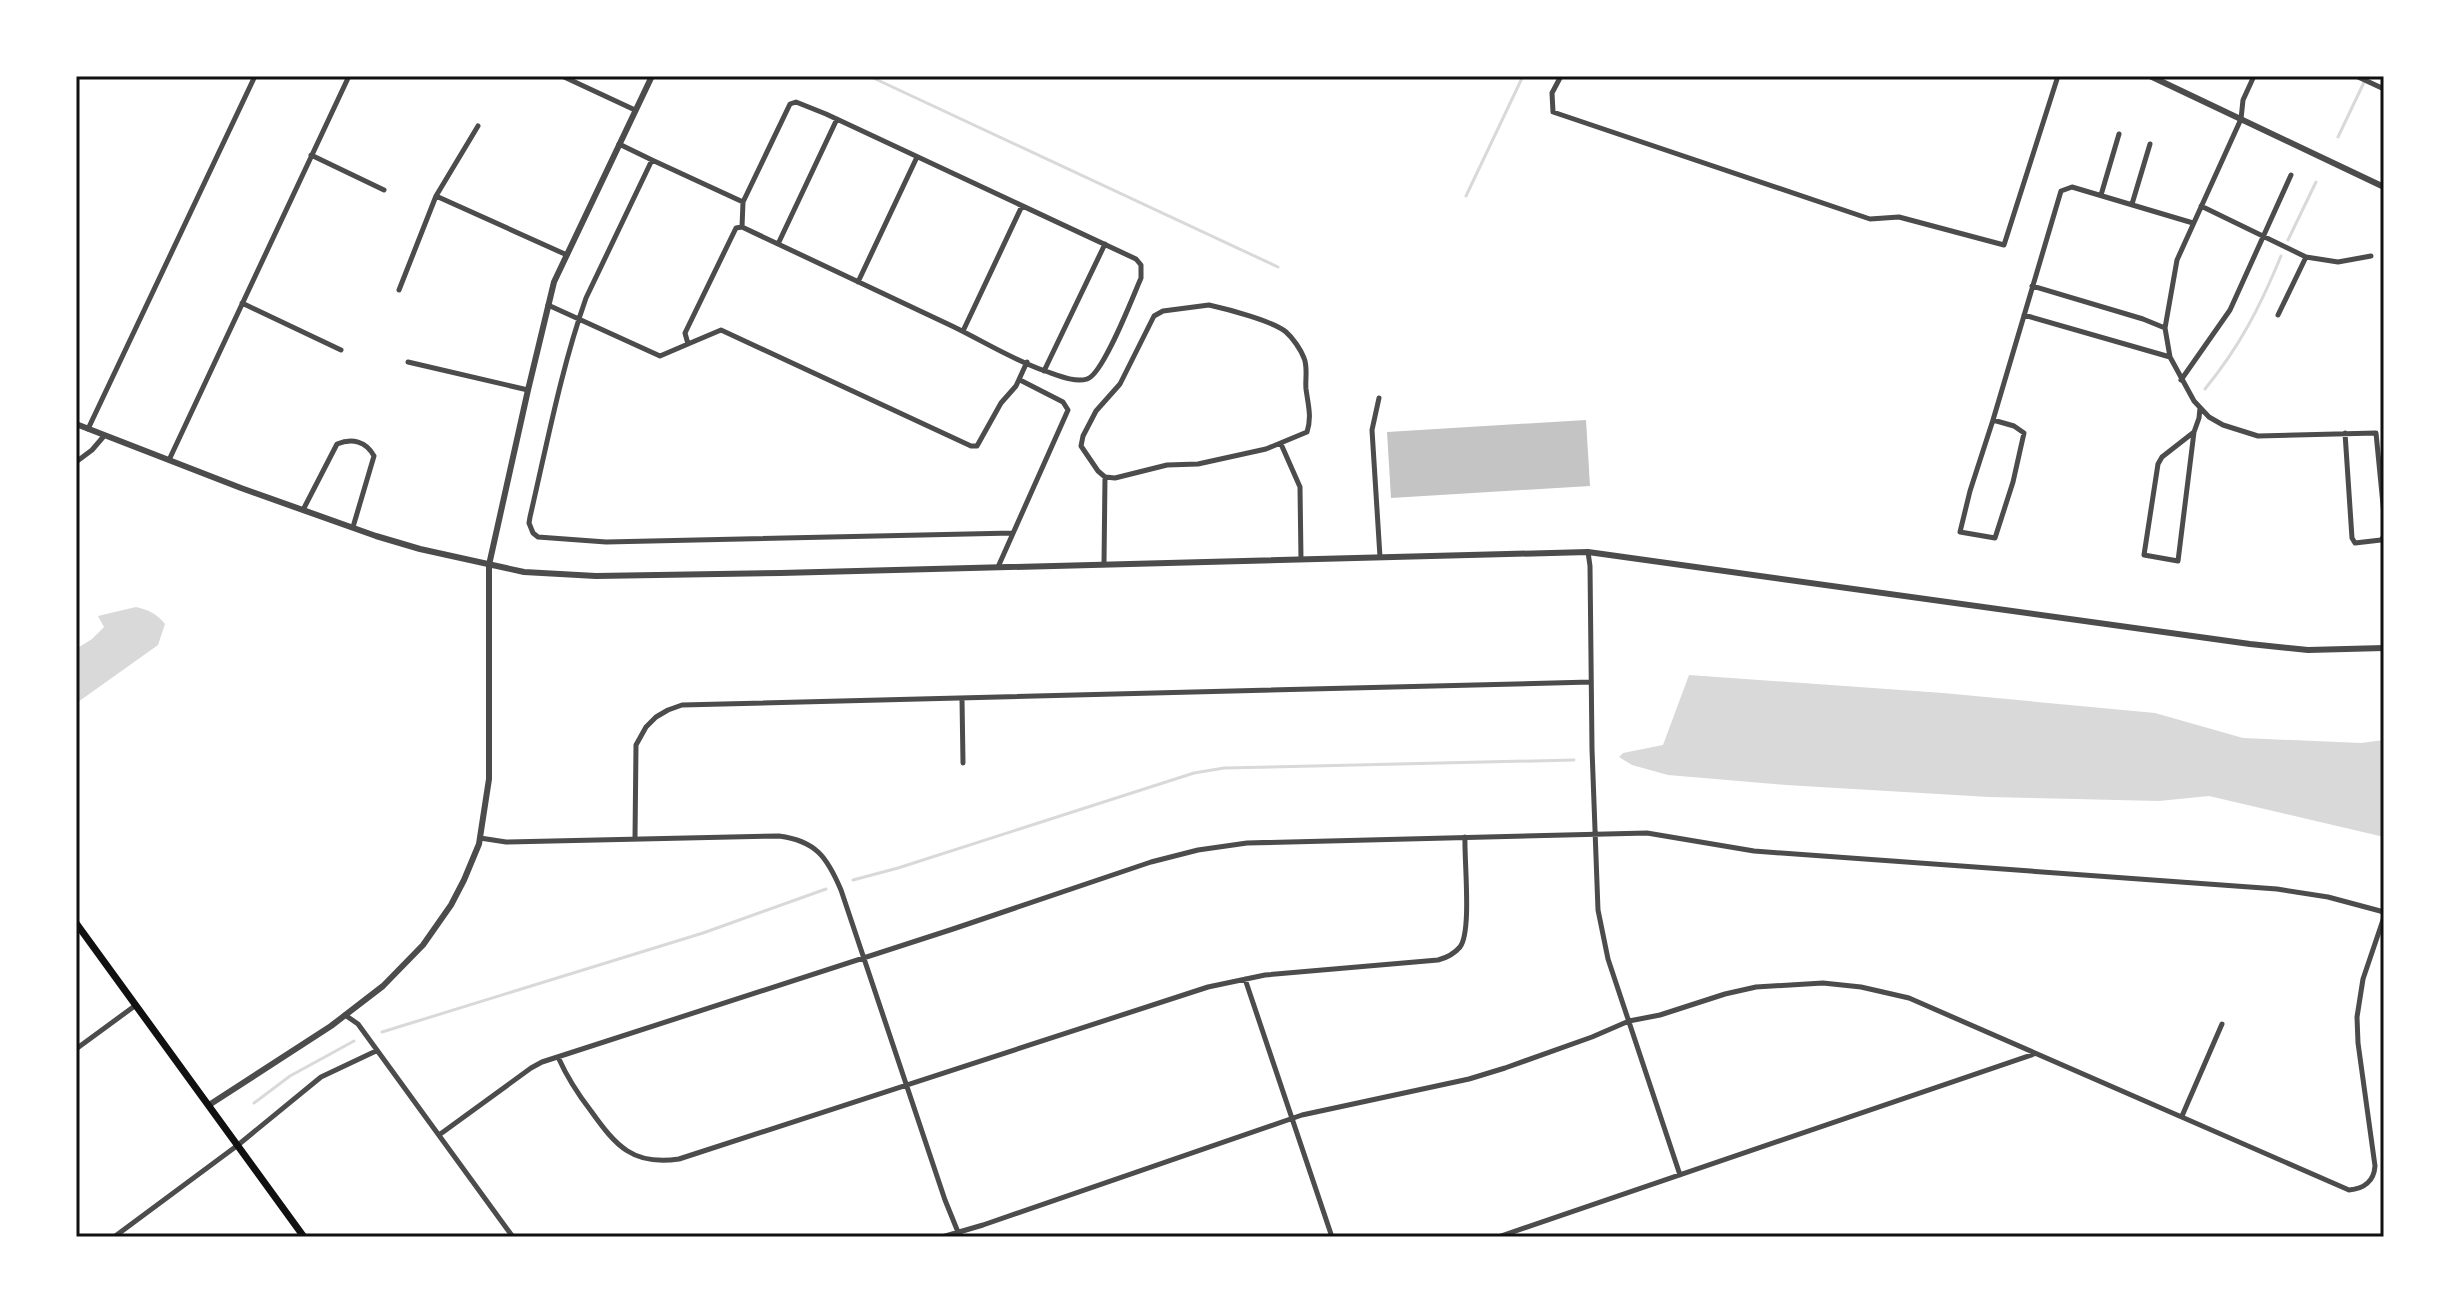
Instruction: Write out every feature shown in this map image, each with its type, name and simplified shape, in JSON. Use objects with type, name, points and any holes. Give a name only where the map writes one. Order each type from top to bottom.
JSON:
[{"type":"main road","points":[[76,923],[304,1237]]},
{"type":"street","points":[[88,429],[255,76]]},
{"type":"street","points":[[169,460],[349,76]]},
{"type":"street","points":[[562,76],[635,110]]},
{"type":"street","points":[[209,1105],[345,1015],[405,965],[437,927],[464,880],[480,838],[489,779],[489,565],[528,390],[554,282],[652,76]]},
{"type":"street","points":[[1561,76],[1552,93],[1553,112],[1870,219],[1899,217],[2004,245],[2058,76]]},
{"type":"street","points":[[2150,76],[2384,187]]},
{"type":"street","points":[[2254,76],[2243,100],[2241,119],[2172,276],[2165,328],[2170,357],[2200,408],[2223,425],[2258,436],[2376,433],[2384,515]]},
{"type":"street","points":[[2356,76],[2384,89]]},
{"type":"street","points":[[688,344],[685,333],[736,228],[742,227],[1044,371],[1077,380],[1087,379],[1100,367],[1141,278],[1141,265],[1136,259],[796,102],[790,104],[743,202],[742,227]]},
{"type":"street","points":[[778,244],[837,119]]},
{"type":"street","points":[[399,290],[436,196],[478,126]]},
{"type":"street","points":[[2101,195],[2119,134]]},
{"type":"street","points":[[619,144],[743,202]]},
{"type":"street","points":[[2132,204],[2150,144]]},
{"type":"street","points":[[311,155],[384,190]]},
{"type":"street","points":[[858,282],[917,157]]},
{"type":"street","points":[[652,160],[586,298],[579,319],[530,517],[533,533],[538,537],[654,543],[1013,533]]},
{"type":"street","points":[[2181,380],[2230,310],[2291,175]]},
{"type":"street","points":[[1993,420],[2014,426],[2024,433],[2013,482],[1995,538],[1960,532],[1970,491],[2061,191],[2072,187],[2193,223]]},
{"type":"street","points":[[436,196],[567,255]]},
{"type":"street","points":[[2201,205],[2306,257],[2338,262],[2371,256]]},
{"type":"street","points":[[963,331],[1022,206]]},
{"type":"street","points":[[1044,371],[1105,244]]},
{"type":"street","points":[[2278,315],[2306,257]]},
{"type":"street","points":[[2032,286],[2165,328]]},
{"type":"street","points":[[242,303],[341,350]]},
{"type":"street","points":[[548,305],[660,356],[721,330],[971,446],[977,446],[987,432],[1001,403],[1020,380],[1027,362]]},
{"type":"street","points":[[1209,305],[1286,332],[1306,361],[1305,383],[1311,420],[1307,432],[1281,444],[1198,464],[1167,465],[1115,478],[1105,477],[1098,471],[1081,446],[1096,411],[1120,384],[1154,316],[1163,311],[1209,305]]},
{"type":"street","points":[[2024,315],[2170,357]]},
{"type":"street","points":[[408,362],[528,390]]},
{"type":"street","points":[[998,567],[1068,410],[1063,402],[1020,380]]},
{"type":"street","points":[[1379,398],[1372,430],[1380,557]]},
{"type":"street","points":[[2194,432],[2162,457],[2158,464],[2144,555],[2178,561],[2194,432],[2200,408]]},
{"type":"street","points":[[76,424],[353,527],[420,549],[524,572],[596,576],[1588,552],[2250,644],[2308,650],[2384,648]]},
{"type":"street","points":[[2345,433],[2352,538],[2355,543],[2381,540],[2384,536]]},
{"type":"street","points":[[76,462],[104,436]]},
{"type":"street","points":[[303,510],[337,444],[347,440],[363,443],[374,456],[353,527]]},
{"type":"street","points":[[1281,444],[1300,487],[1301,559]]},
{"type":"street","points":[[1104,564],[1105,477]]},
{"type":"street","points":[[1588,552],[1595,871],[1601,931],[1680,1175]]},
{"type":"street","points":[[635,839],[636,745],[656,717],[673,707],[688,704],[1591,682]]},
{"type":"street","points":[[962,699],[963,763]]},
{"type":"street","points":[[439,1135],[531,1068],[558,1057],[1151,862],[1198,850],[1280,841],[1647,833],[1754,851],[2263,888],[2328,897],[2384,915],[2363,979],[2357,1017],[2375,1172],[2367,1185],[2349,1190],[1909,998],[1849,985],[1785,984],[1725,994],[1660,1015],[1629,1021],[1493,1072],[1292,1118],[959,1235],[942,1237]]},
{"type":"street","points":[[480,838],[506,842],[779,836],[814,847],[832,868],[959,1235]]},
{"type":"street","points":[[558,1057],[569,1082],[611,1139],[630,1153],[652,1160],[679,1159],[1208,987],[1245,979],[1448,957],[1461,946],[1466,928],[1465,837]]},
{"type":"street","points":[[1245,979],[1332,1237]]},
{"type":"street","points":[[76,1049],[136,1005]]},
{"type":"street","points":[[345,1015],[358,1024],[513,1237]]},
{"type":"street","points":[[2182,1116],[2222,1024]]},
{"type":"street","points":[[114,1237],[238,1145],[321,1077],[376,1051]]},
{"type":"street","points":[[1498,1237],[2036,1053]]},
{"type":"shaded area","points":[[136,607],[152,613],[165,624],[158,645],[78,702],[76,649],[104,627],[98,616]]},
{"type":"shaded area","points":[[1689,675],[1943,693],[2155,713],[2243,738],[2361,743],[2384,740],[2384,837],[2209,796],[2159,801],[1989,797],[1786,785],[1668,775],[1632,765],[1619,757],[1623,753],[1663,745]]},
{"type":"building","points":[[1586,420],[1590,486],[1391,498],[1387,432]]},
{"type":"waterway","points":[[869,76],[1278,267]]},
{"type":"waterway","points":[[1466,196],[1523,76]]},
{"type":"waterway","points":[[2338,137],[2367,76]]},
{"type":"waterway","points":[[2288,240],[2316,182]]},
{"type":"waterway","points":[[2205,389],[2248,326],[2281,256]]},
{"type":"waterway","points":[[853,880],[1194,773],[1224,768],[1574,760]]},
{"type":"waterway","points":[[382,1032],[703,933],[826,889]]},
{"type":"waterway","points":[[254,1103],[290,1076],[354,1041]]}]
